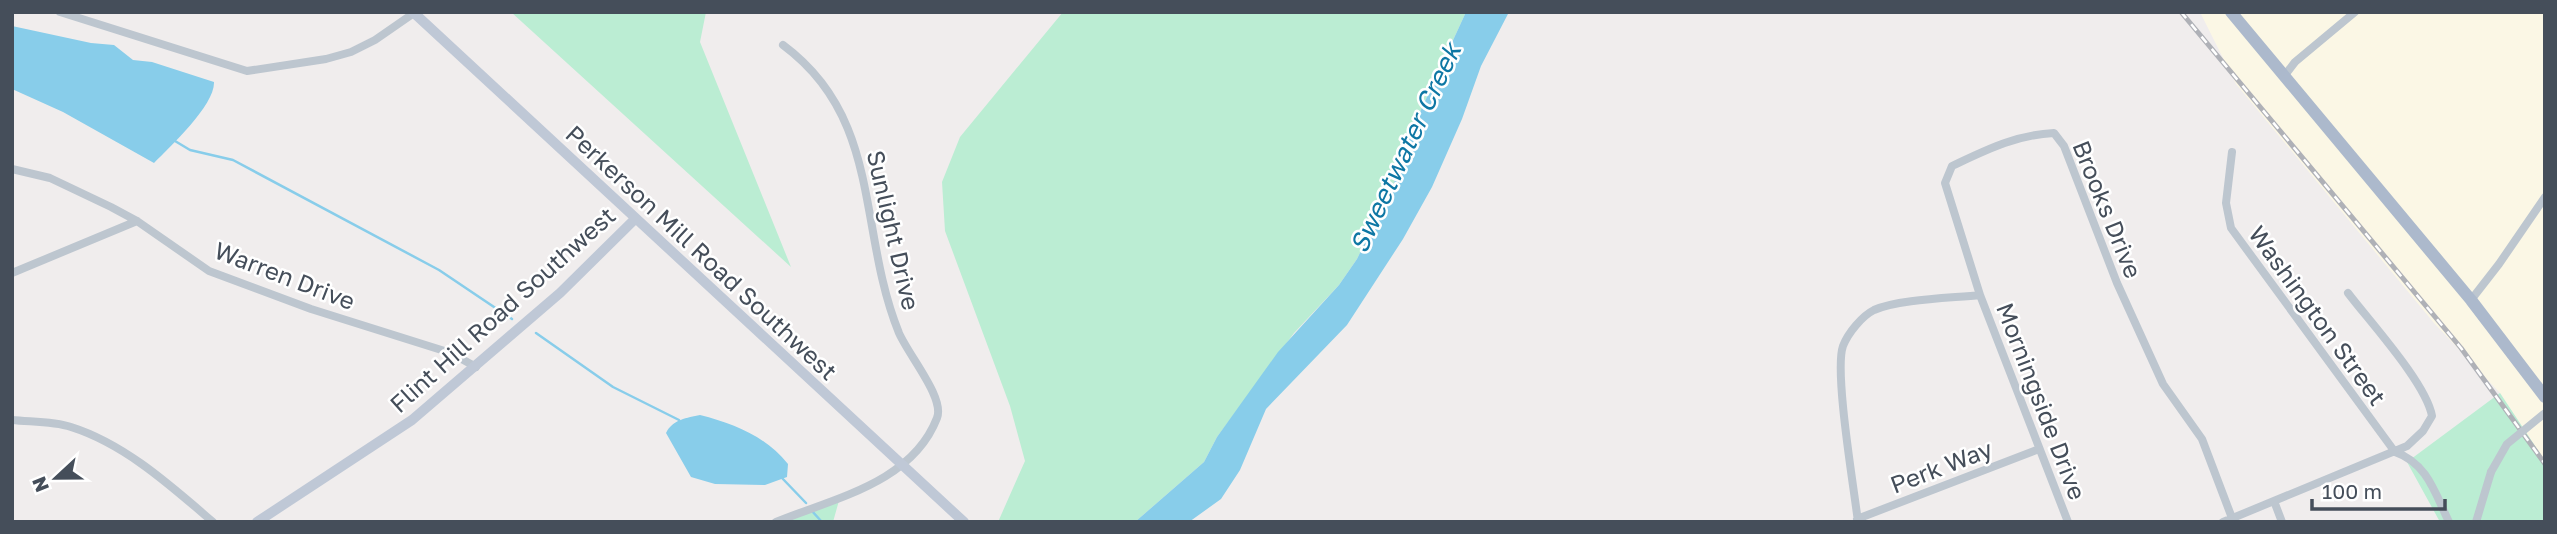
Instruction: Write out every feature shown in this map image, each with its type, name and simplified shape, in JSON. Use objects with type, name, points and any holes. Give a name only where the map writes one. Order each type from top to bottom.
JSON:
[{"type":"main road","points":[[2231,12],[2471,300],[2545,397]]},
{"type":"street","points":[[60,12],[247,71],[326,59],[351,52],[375,40],[414,13]]},
{"type":"street","points":[[2285,75],[2295,62],[2354,12]]},
{"type":"street","name":"Perkerson Mill Road Southwest","points":[[414,13],[900,466],[964,522]]},
{"type":"street","name":"Sunlight Drive","points":[[776,522],[892,474],[926,437],[937,418],[937,399],[907,352],[886,302],[860,161],[846,120],[814,72],[783,46]]},
{"type":"street","name":"Brooks Drive","points":[[1980,295],[1950,204],[1945,183],[1947,173],[1952,166],[2003,142],[2054,133],[2064,146],[2117,284],[2163,384],[2202,439],[2232,518]]},
{"type":"street","name":"Washington Street","points":[[2232,152],[2226,203],[2231,229],[2395,452]]},
{"type":"street","name":"Warren Drive","points":[[12,169],[50,178],[137,222],[209,271],[311,309],[451,353],[476,367]]},
{"type":"street","points":[[2471,300],[2545,197]]},
{"type":"street","name":"Flint Hill Road Southwest","points":[[257,522],[383,442],[476,367],[561,292],[635,219]]},
{"type":"street","points":[[12,273],[137,222]]},
{"type":"street","points":[[2223,522],[2407,446],[2423,431],[2432,416],[2412,378],[2348,292]]},
{"type":"street","points":[[1858,521],[1840,374],[1843,346],[1858,324],[1873,311],[1897,304],[1980,295]]},
{"type":"street","name":"Morningside Drive","points":[[1980,295],[2068,522]]},
{"type":"street","points":[[2476,522],[2491,472],[2507,444],[2545,413]]},
{"type":"street","points":[[12,420],[68,426],[98,437],[173,487],[214,522]]},
{"type":"street","name":"Perk Way","points":[[1858,521],[2039,449]]},
{"type":"street","points":[[2395,452],[2422,467],[2449,522]]},
{"type":"street","points":[[2274,501],[2282,522]]},
{"type":"shaded area","points":[[2200,12],[2545,12],[2545,461],[2500,393],[2434,323],[2236,84]]},
{"type":"green space","points":[[511,12],[706,12],[700,42],[791,267]]},
{"type":"green space","points":[[1063,12],[1466,12],[1409,136],[1402,166],[1357,259],[1339,285],[1294,333],[1217,437],[1204,462],[1135,522],[998,522],[1025,461],[1010,406],[945,231],[942,182],[960,137]]},
{"type":"green space","points":[[2500,393],[2545,461],[2545,522],[2440,522],[2407,462]]},
{"type":"green space","points":[[840,497],[833,522],[776,522]]},
{"type":"water","points":[[1466,12],[1509,12],[1481,66],[1462,119],[1432,187],[1403,239],[1347,325],[1266,409],[1240,470],[1221,499],[1189,522],[1135,522],[1204,462],[1217,437],[1278,352],[1339,285],[1357,259],[1402,166],[1409,136]]},
{"type":"water","points":[[12,26],[91,43],[114,45],[133,60],[152,62],[214,82],[212,91],[191,125],[154,163],[63,112],[12,89]]},
{"type":"water","points":[[700,415],[737,427],[769,446],[788,464],[787,477],[765,485],[715,484],[691,477],[666,433],[676,422]]},
{"type":"waterway","points":[[175,141],[190,150],[233,160],[439,270],[512,319]]},
{"type":"waterway","points":[[536,333],[613,387],[679,420]]},
{"type":"waterway","points":[[782,478],[806,503]]},
{"type":"waterway","points":[[811,510],[822,522]]},
{"type":"railway","points":[[2181,12],[2461,348],[2545,464]]},
{"type":"water label","name":"Sweetwater Creek","points":[[1405,148]]}]
